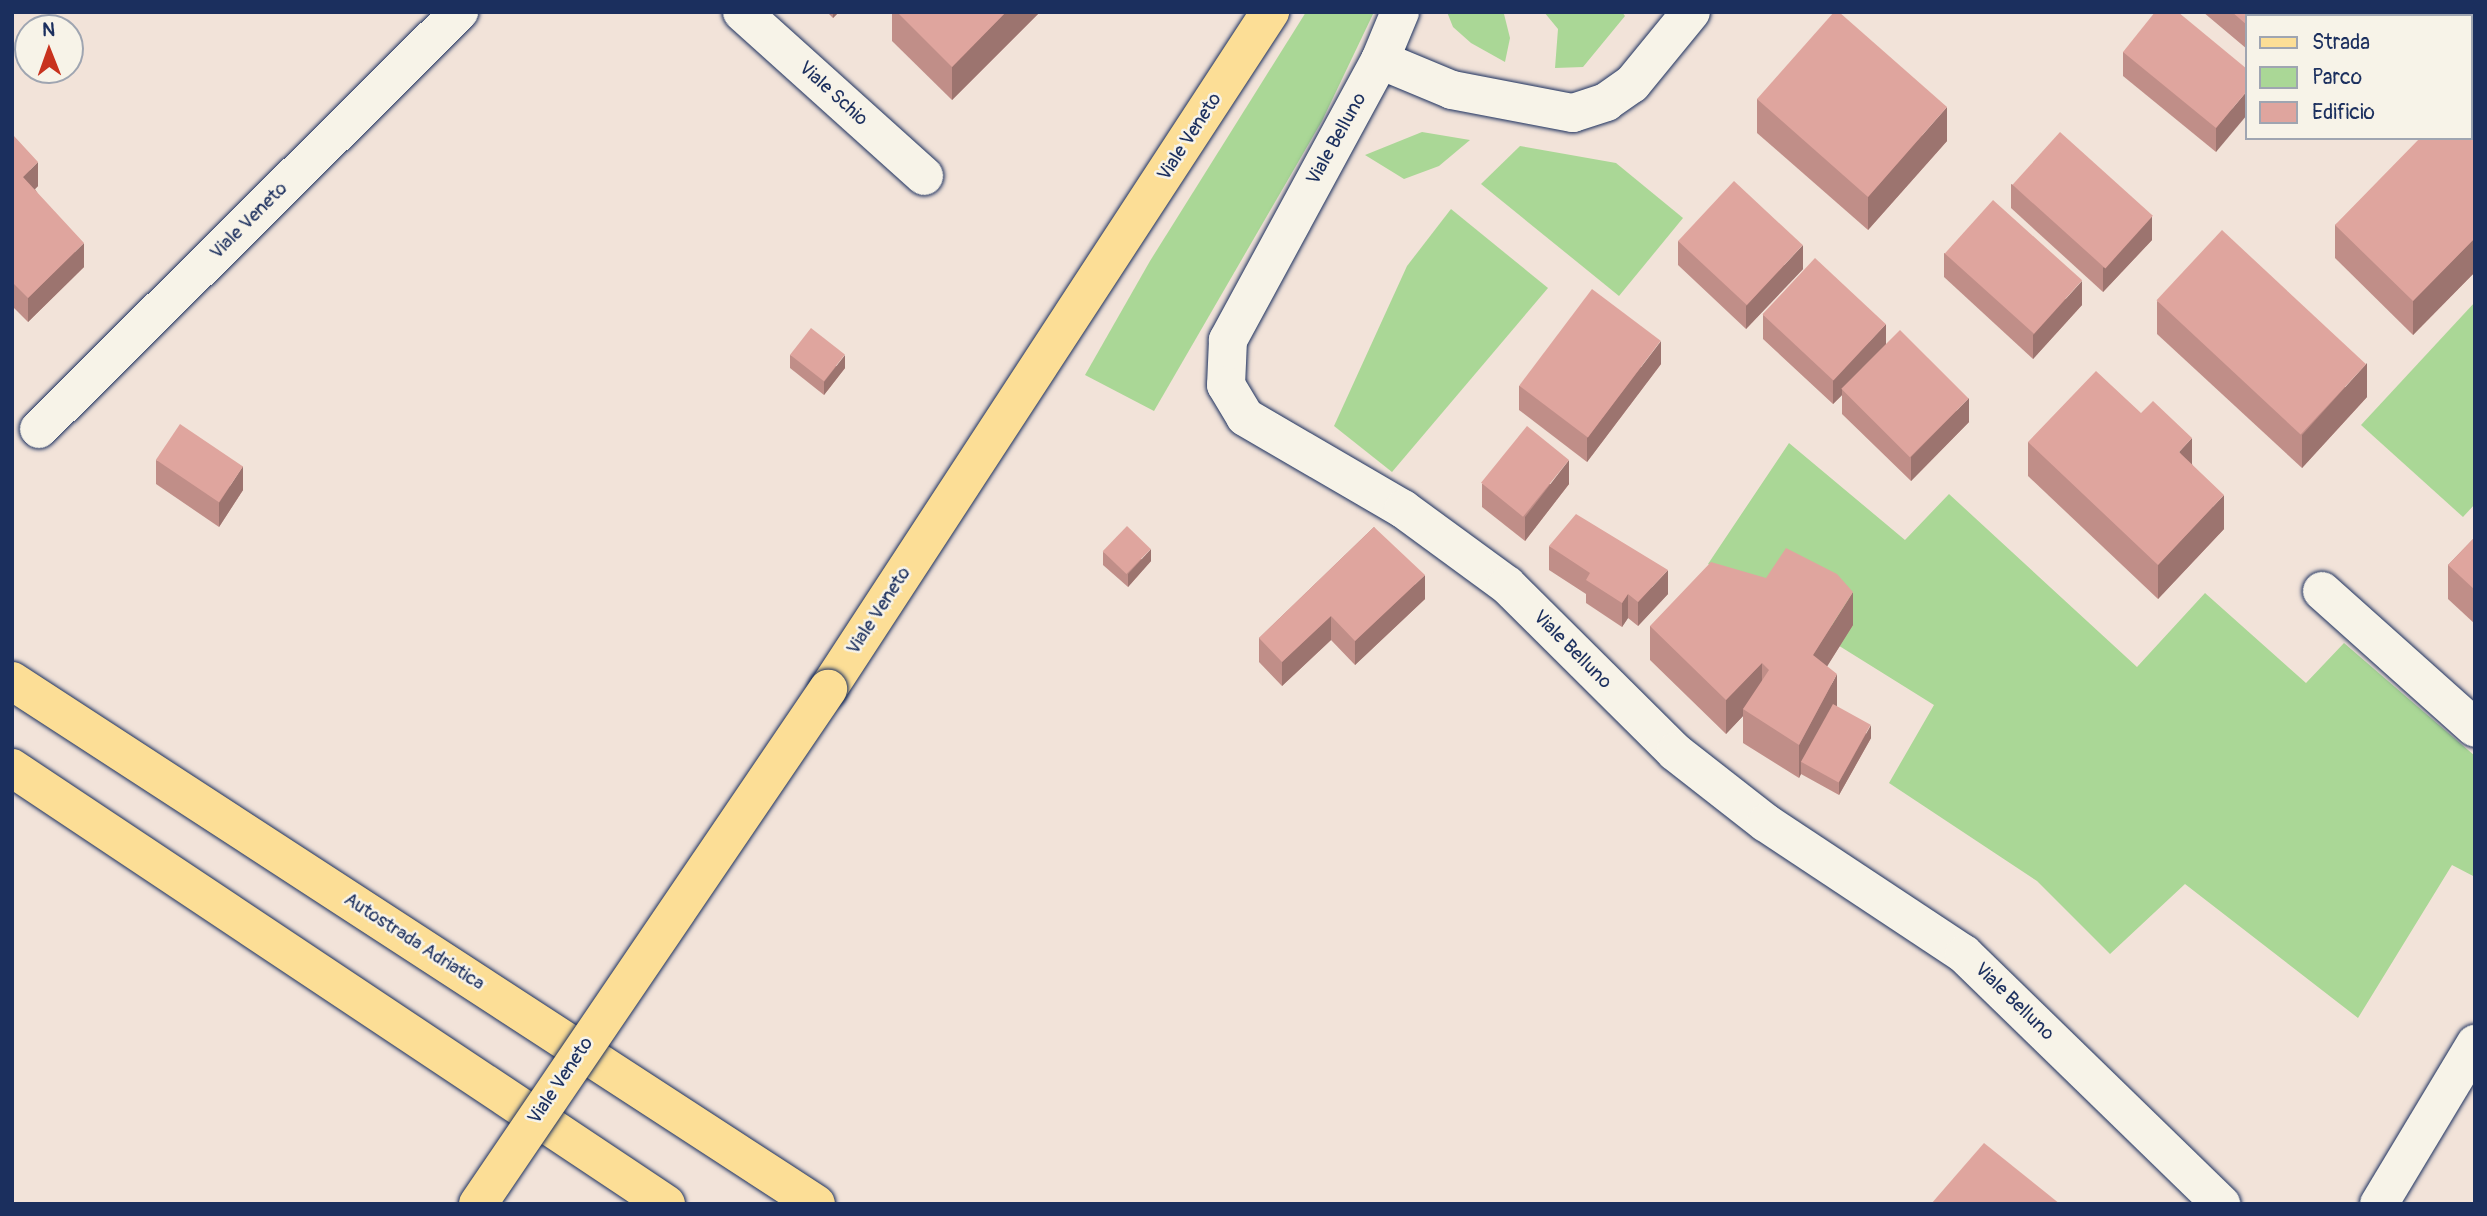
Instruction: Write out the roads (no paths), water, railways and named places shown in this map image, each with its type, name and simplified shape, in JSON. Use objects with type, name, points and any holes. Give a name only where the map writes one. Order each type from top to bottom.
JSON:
[{"type":"main road","name":"Viale Veneto","points":[[478,1204],[828,689],[1270,12]]},
{"type":"main road","name":"Autostrada Adriatica","points":[[12,681],[816,1204]]},
{"type":"main road","points":[[12,768],[666,1204]]},
{"type":"street","name":"Viale Veneto","points":[[39,429],[459,12]]},
{"type":"street","name":"Viale Schio","points":[[742,12],[924,176]]},
{"type":"street","name":"Viale Belluno","points":[[1400,12],[1380,60],[1228,340],[1226,385],[1245,417],[1403,509],[1507,585],[1675,752],[1766,824],[1964,954],[2221,1204]]},
{"type":"street","points":[[1380,60],[1452,90],[1573,113],[1606,102],[1632,84],[1691,12]]},
{"type":"street","points":[[2322,591],[2475,728]]},
{"type":"street","points":[[2379,1204],[2475,1044]]}]
